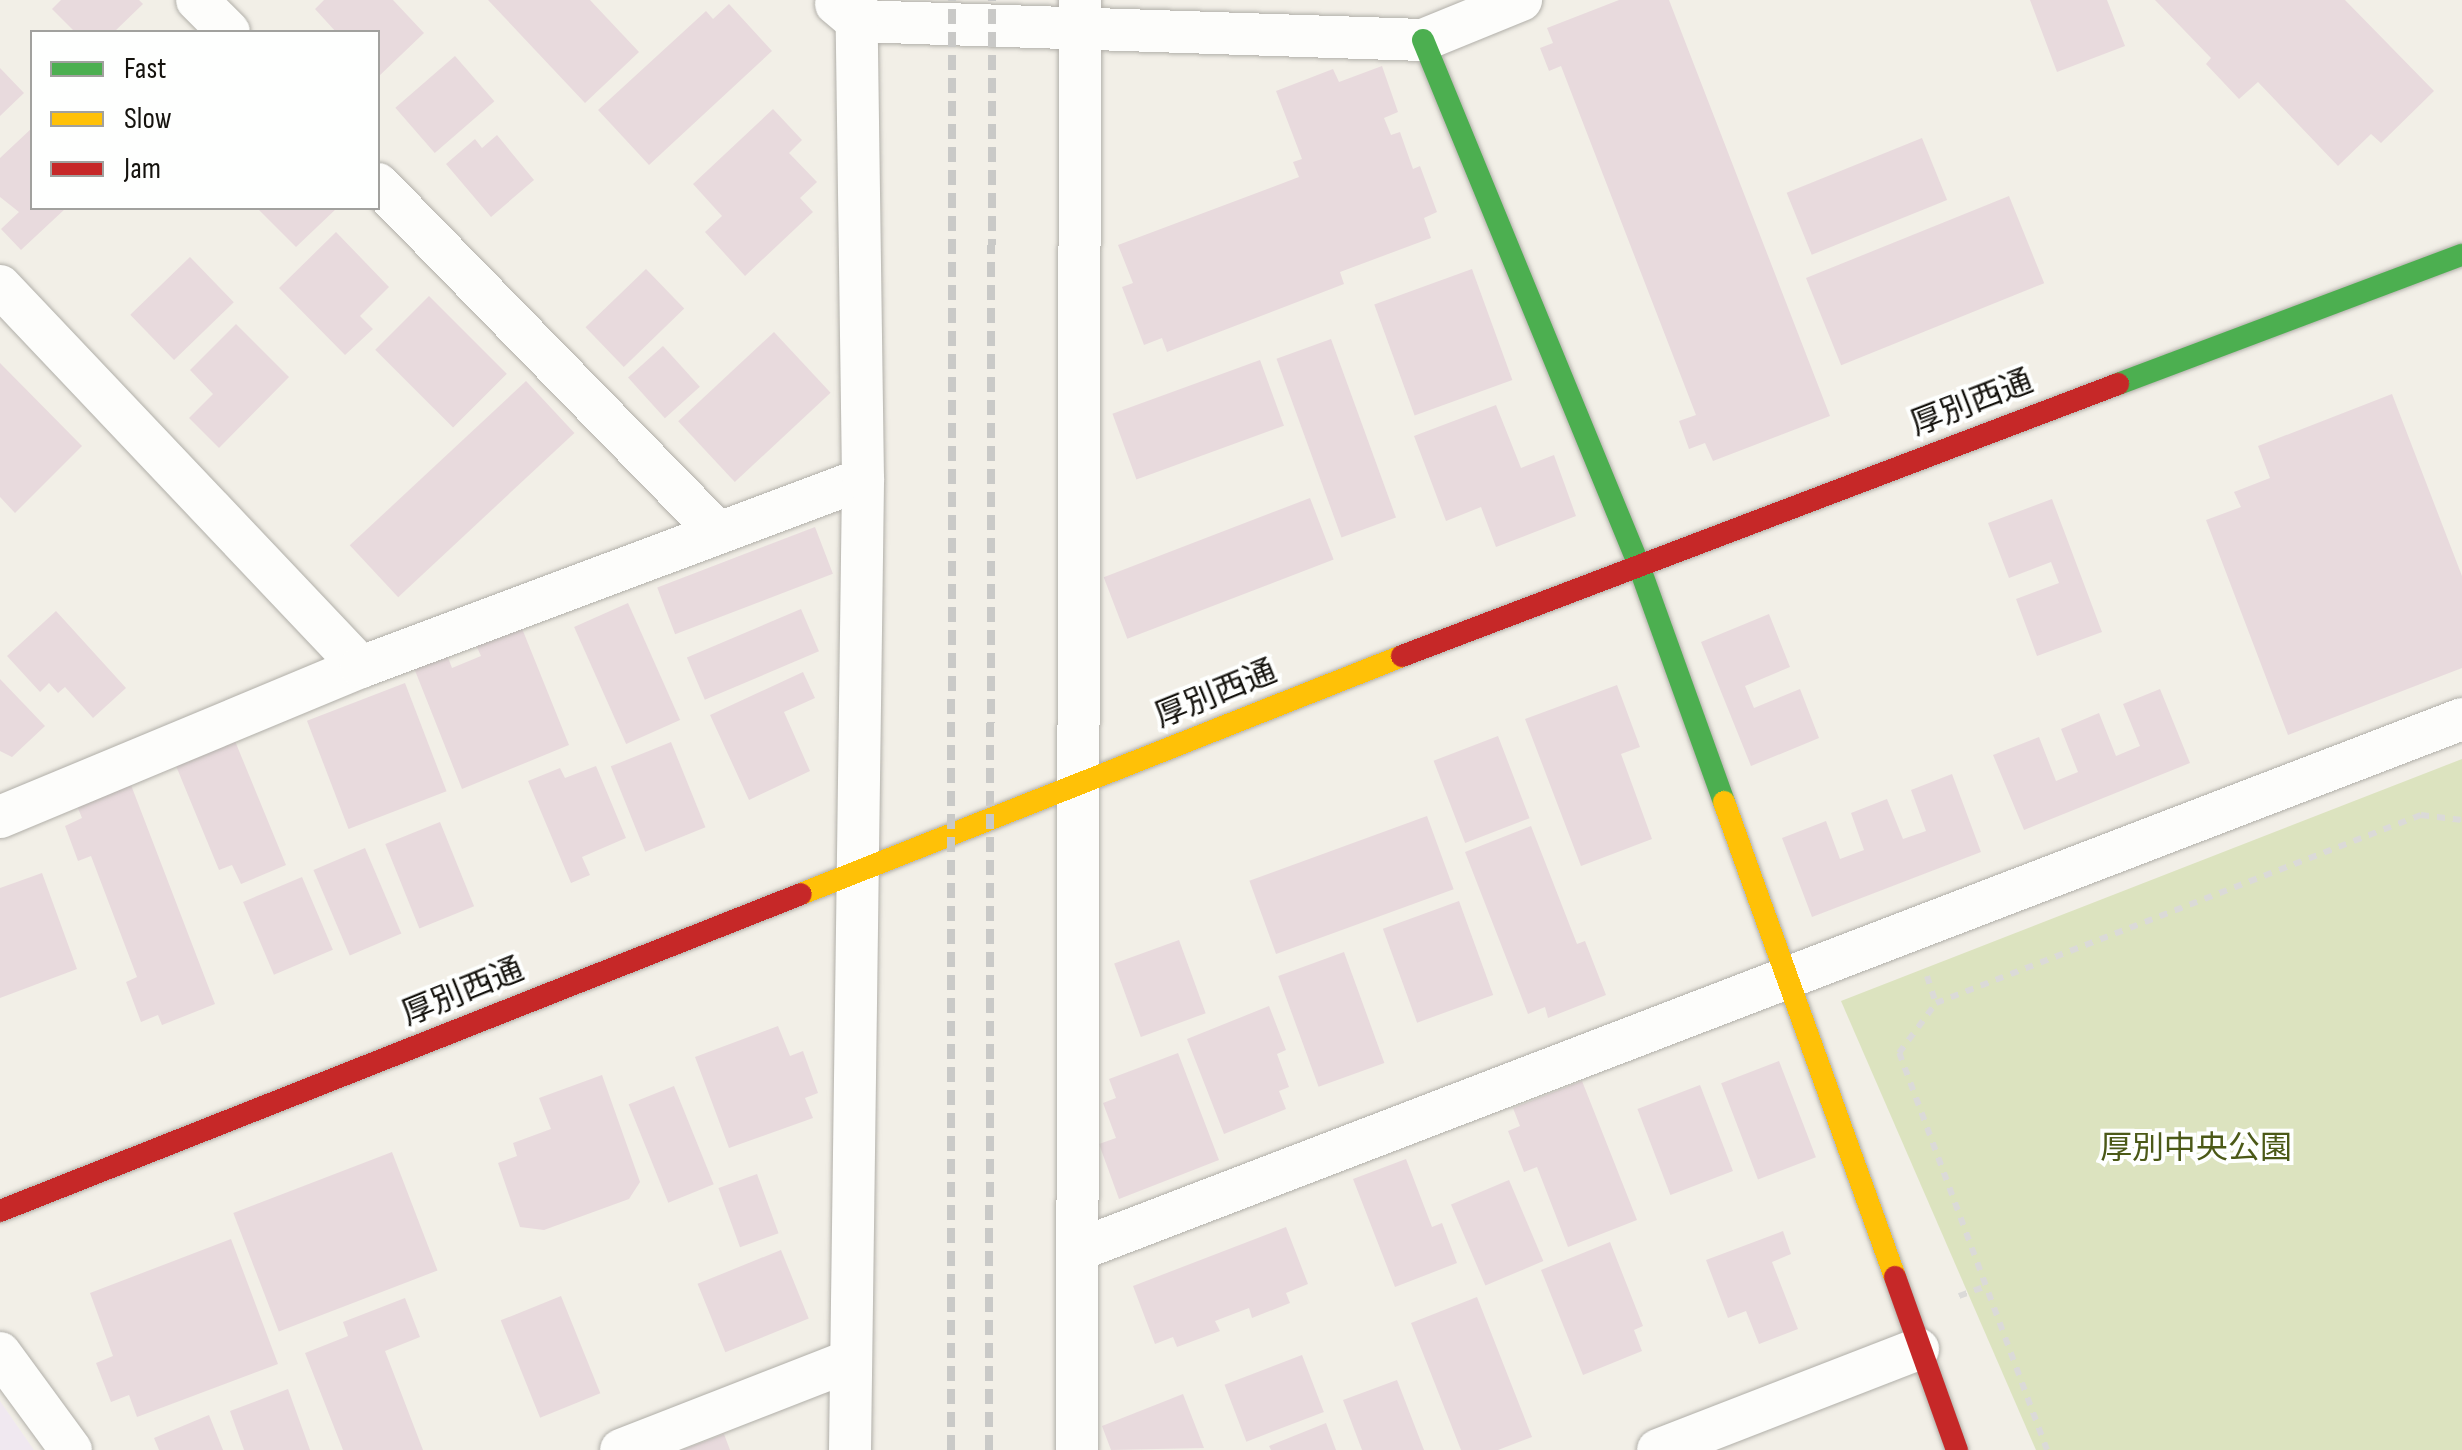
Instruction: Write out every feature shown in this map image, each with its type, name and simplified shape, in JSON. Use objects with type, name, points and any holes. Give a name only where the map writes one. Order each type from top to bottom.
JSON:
[{"type":"street","points":[[197,0],[227,30]]},
{"type":"street","points":[[850,1450],[863,479],[848,7],[1080,14],[1423,40],[1520,0]]},
{"type":"street","points":[[1077,1450],[1080,14]]},
{"type":"street","points":[[1423,40],[1638,564],[1957,1450]]},
{"type":"street","points":[[380,186],[716,530]]},
{"type":"street","name":"厚別西通","points":[[0,1211],[1638,564],[2462,255]]},
{"type":"street","points":[[0,286],[361,667]]},
{"type":"street","points":[[0,817],[361,667],[716,530],[863,479]]},
{"type":"street","points":[[1078,1250],[1789,981],[2462,719]]},
{"type":"street","points":[[1658,1450],[1918,1349]]},
{"type":"street","points":[[0,1354],[71,1450]]},
{"type":"street","points":[[620,1450],[849,1361]]},
{"type":"path","points":[[2047,1450],[1899,1053],[1936,1004],[2421,815],[2462,820]]},
{"type":"shaded area","points":[[0,1401],[34,1450],[0,1450]]},
{"type":"green space","name":"厚別中央公園","points":[[2462,759],[2462,1450],[2036,1450],[1841,1001]]},
{"type":"building","points":[[61,0],[139,0],[143,4],[116,30],[73,30],[52,9]]},
{"type":"building","points":[[324,0],[393,0],[424,33],[380,75],[380,30],[334,30],[315,9]]},
{"type":"building","points":[[488,0],[590,0],[639,52],[585,103]]},
{"type":"building","points":[[1619,0],[1669,0],[1830,416],[1713,461],[1705,443],[1689,449],[1679,421],[1696,415],[1561,66],[1549,71],[1540,48],[1553,43],[1547,28]]},
{"type":"building","points":[[2030,0],[2107,0],[2125,46],[2057,72]]},
{"type":"building","points":[[2155,0],[2345,0],[2434,91],[2381,143],[2371,134],[2338,166],[2258,82],[2239,99],[2206,64],[2211,58]]},
{"type":"building","points":[[729,4],[772,51],[649,165],[598,110],[706,11],[713,19]]},
{"type":"building","points":[[455,56],[494,101],[435,153],[395,108]]},
{"type":"building","points":[[1382,66],[1398,112],[1384,118],[1391,135],[1400,132],[1413,169],[1420,166],[1437,212],[1424,218],[1431,238],[1340,272],[1344,284],[1167,352],[1162,338],[1144,345],[1122,287],[1133,283],[1118,245],[1299,177],[1293,162],[1302,159],[1276,91],[1333,69],[1339,82]]},
{"type":"building","points":[[0,68],[24,93],[0,116]]},
{"type":"building","points":[[773,109],[802,140],[789,153],[817,182],[800,198],[813,212],[745,276],[705,232],[722,216],[693,184]]},
{"type":"building","points":[[30,130],[30,210],[64,210],[21,250],[1,229],[19,212],[0,197],[0,158]]},
{"type":"building","points":[[497,135],[534,180],[491,217],[446,164],[475,139],[482,148]]},
{"type":"building","points":[[1922,138],[1947,200],[1812,255],[1787,193]]},
{"type":"building","points":[[2009,196],[2044,283],[1841,365],[1806,278]]},
{"type":"building","points":[[259,210],[335,210],[296,247]]},
{"type":"building","points":[[336,232],[389,287],[360,316],[373,329],[345,355],[279,288]]},
{"type":"building","points":[[190,257],[234,302],[174,360],[130,315]]},
{"type":"building","points":[[646,269],[684,309],[624,367],[586,327]]},
{"type":"building","points":[[1472,269],[1512,380],[1415,415],[1374,305]]},
{"type":"building","points":[[429,296],[507,374],[453,428],[375,350]]},
{"type":"building","points":[[236,324],[289,377],[219,448],[189,418],[213,394],[190,370]]},
{"type":"building","points":[[774,332],[831,393],[735,482],[678,421]]},
{"type":"building","points":[[1331,339],[1396,518],[1341,537],[1276,359]]},
{"type":"building","points":[[663,346],[700,387],[665,418],[628,377]]},
{"type":"building","points":[[1260,360],[1284,426],[1136,479],[1112,414]]},
{"type":"building","points":[[0,363],[82,446],[15,513],[0,497]]},
{"type":"building","points":[[526,381],[574,433],[398,597],[350,545]]},
{"type":"building","points":[[2392,394],[2462,576],[2462,668],[2288,735],[2206,520],[2241,507],[2234,492],[2270,478],[2258,446]]},
{"type":"building","points":[[1496,405],[1521,468],[1554,455],[1576,516],[1496,547],[1481,507],[1446,521],[1414,436]]},
{"type":"building","points":[[1310,498],[1334,560],[1127,639],[1104,577]]},
{"type":"building","points":[[2052,499],[2102,632],[2037,656],[2016,599],[2059,583],[2051,562],[2009,578],[1988,523]]},
{"type":"building","points":[[815,527],[833,574],[675,634],[657,588]]},
{"type":"building","points":[[628,603],[680,720],[626,744],[574,627]]},
{"type":"building","points":[[801,609],[819,651],[705,700],[687,657]]},
{"type":"building","points":[[56,611],[126,688],[93,718],[65,687],[58,693],[49,683],[40,692],[7,656]]},
{"type":"building","points":[[1769,614],[1790,667],[1745,686],[1754,708],[1800,689],[1819,738],[1751,766],[1701,642]]},
{"type":"building","points":[[521,626],[569,745],[462,789],[414,668],[447,655],[452,668],[481,656],[476,645]]},
{"type":"building","points":[[803,672],[815,698],[784,712],[810,771],[749,800],[710,715]]},
{"type":"building","points":[[0,679],[45,726],[12,757],[0,751]]},
{"type":"building","points":[[405,683],[447,791],[349,829],[307,721]]},
{"type":"building","points":[[1617,685],[1640,747],[1621,754],[1652,839],[1581,866],[1525,719]]},
{"type":"building","points":[[2160,689],[2190,763],[2024,830],[1993,755],[2039,737],[2056,781],[2078,772],[2061,729],[2099,713],[2116,756],[2140,746],[2123,704]]},
{"type":"building","points":[[1498,736],[1530,818],[1465,843],[1434,761]]},
{"type":"building","points":[[235,741],[286,865],[241,884],[232,865],[219,870],[176,766]]},
{"type":"building","points":[[671,742],[705,827],[645,852],[611,766]]},
{"type":"building","points":[[596,766],[626,838],[582,857],[590,875],[571,883],[528,781],[560,768],[565,778]]},
{"type":"building","points":[[1952,774],[1981,852],[1812,917],[1782,838],[1826,821],[1840,859],[1864,850],[1851,813],[1887,799],[1903,839],[1926,831],[1911,790]]},
{"type":"building","points":[[131,785],[215,1004],[162,1025],[158,1015],[141,1022],[126,982],[137,977],[91,856],[78,861],[65,826],[82,818],[77,806]]},
{"type":"building","points":[[1427,816],[1454,889],[1276,954],[1249,881]]},
{"type":"building","points":[[440,822],[474,906],[419,928],[385,844]]},
{"type":"building","points":[[1531,826],[1577,944],[1585,941],[1606,995],[1548,1018],[1545,1007],[1528,1014],[1465,852]]},
{"type":"building","points":[[365,848],[401,934],[350,955],[313,870]]},
{"type":"building","points":[[42,873],[77,969],[0,998],[0,888]]},
{"type":"building","points":[[302,877],[333,950],[274,975],[243,902]]},
{"type":"building","points":[[1459,901],[1493,995],[1417,1023],[1383,929]]},
{"type":"building","points":[[1179,940],[1206,1013],[1141,1037],[1114,964]]},
{"type":"building","points":[[1344,952],[1384,1063],[1319,1087],[1278,976]]},
{"type":"building","points":[[1269,1006],[1286,1050],[1277,1054],[1289,1087],[1279,1091],[1286,1109],[1224,1134],[1187,1039]]},
{"type":"building","points":[[778,1026],[790,1056],[803,1051],[818,1093],[805,1098],[813,1118],[729,1148],[695,1057]]},
{"type":"building","points":[[1178,1053],[1219,1160],[1119,1199],[1099,1144],[1116,1138],[1103,1103],[1116,1098],[1109,1079]]},
{"type":"building","points":[[1779,1061],[1816,1157],[1758,1179],[1721,1083]]},
{"type":"building","points":[[602,1075],[640,1182],[629,1199],[544,1230],[520,1227],[498,1163],[517,1156],[513,1143],[551,1129],[539,1098]]},
{"type":"building","points":[[1582,1081],[1637,1220],[1568,1247],[1537,1167],[1524,1172],[1508,1131],[1520,1126],[1513,1108]]},
{"type":"building","points":[[1700,1085],[1733,1171],[1670,1195],[1637,1109]]},
{"type":"building","points":[[674,1086],[714,1184],[668,1203],[629,1104]]},
{"type":"building","points":[[392,1152],[438,1271],[279,1331],[233,1213]]},
{"type":"building","points":[[1406,1159],[1432,1227],[1442,1223],[1457,1263],[1395,1287],[1353,1179]]},
{"type":"building","points":[[757,1174],[779,1233],[740,1247],[718,1188]]},
{"type":"building","points":[[1509,1180],[1543,1261],[1485,1286],[1451,1205]]},
{"type":"building","points":[[1286,1227],[1308,1284],[1286,1293],[1290,1303],[1252,1318],[1249,1308],[1215,1321],[1220,1331],[1177,1347],[1173,1337],[1155,1344],[1133,1286]]},
{"type":"building","points":[[1783,1231],[1791,1254],[1772,1262],[1798,1329],[1759,1344],[1746,1311],[1728,1318],[1706,1260]]},
{"type":"building","points":[[231,1239],[278,1364],[137,1417],[129,1395],[111,1402],[96,1363],[113,1356],[90,1293]]},
{"type":"building","points":[[1610,1242],[1643,1326],[1634,1330],[1642,1351],[1583,1375],[1541,1270]]},
{"type":"building","points":[[781,1250],[809,1319],[725,1352],[698,1284]]},
{"type":"building","points":[[561,1296],[600,1393],[540,1418],[501,1320]]},
{"type":"building","points":[[1477,1297],[1532,1437],[1498,1450],[1461,1450],[1411,1323]]},
{"type":"building","points":[[405,1298],[420,1337],[385,1351],[423,1450],[343,1450],[305,1353],[348,1336],[343,1322]]},
{"type":"building","points":[[1302,1355],[1324,1412],[1246,1442],[1225,1385]]},
{"type":"building","points":[[1397,1380],[1424,1450],[1362,1450],[1343,1400]]},
{"type":"building","points":[[288,1389],[310,1450],[244,1450],[230,1411]]},
{"type":"building","points":[[1183,1394],[1204,1448],[1111,1450],[1102,1426]]},
{"type":"building","points":[[209,1415],[223,1450],[159,1450],[154,1438]]},
{"type":"building","points":[[1326,1423],[1336,1450],[1271,1450],[1269,1446]]},
{"type":"building","points":[[724,1434],[730,1450],[682,1450]]},
{"type":"railway","points":[[951,1450],[952,0]]},
{"type":"railway","points":[[989,1450],[992,0]]},
{"type":"traffic: fast","points":[[1423,40],[1638,563],[1724,802]]},
{"type":"traffic: fast","points":[[2118,384],[2462,255]]},
{"type":"traffic: slow","points":[[801,894],[1402,656]]},
{"type":"traffic: slow","points":[[1724,802],[1895,1277]]},
{"type":"traffic: jam","points":[[1402,656],[2118,384]]},
{"type":"traffic: jam","points":[[0,1211],[801,894]]},
{"type":"traffic: jam","points":[[1895,1277],[1957,1450]]}]
